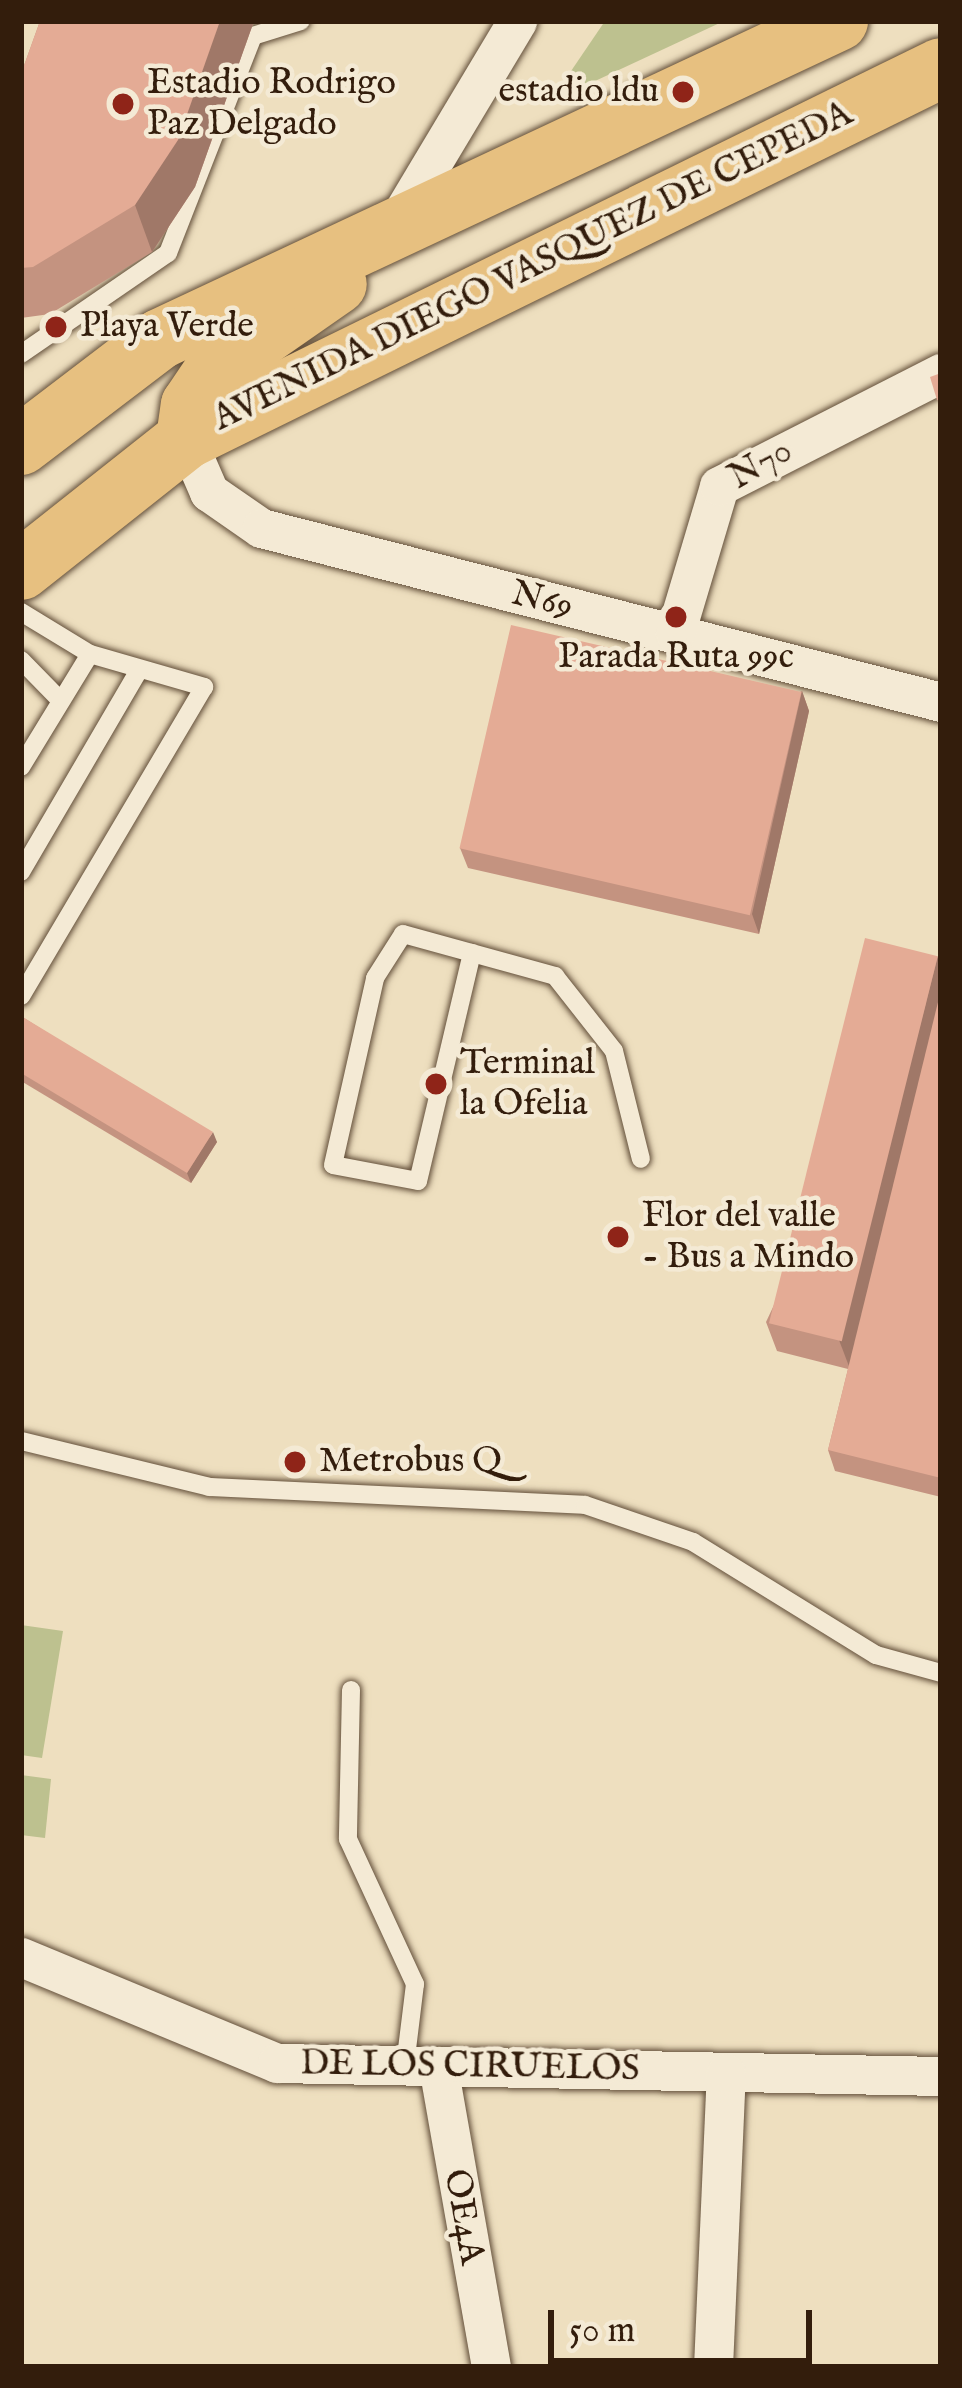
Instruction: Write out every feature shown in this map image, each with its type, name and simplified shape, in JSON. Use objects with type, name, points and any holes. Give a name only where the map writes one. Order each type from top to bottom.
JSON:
[{"type":"main road","points":[[21,445],[160,339],[835,22],[869,102]]},
{"type":"main road","name":"AVENIDA DIEGO VASQUEZ DE CEPEDA","points":[[21,570],[186,439],[941,68]]},
{"type":"main road","points":[[186,439],[191,405],[216,368],[337,285],[392,230]]},
{"type":"street","points":[[392,230],[517,21]]},
{"type":"street","name":"N70","points":[[675,634],[719,487],[941,374]]},
{"type":"street","name":"N69","points":[[186,439],[209,492],[261,528],[941,702]]},
{"type":"street","name":"DE LOS CIRUELOS","points":[[21,1957],[277,2063],[941,2076]]},
{"type":"street","name":"OE4A","points":[[421,2066],[490,2367]]},
{"type":"street","points":[[713,2367],[726,2072]]},
{"type":"lane","points":[[21,353],[168,253],[254,36],[301,21]]},
{"type":"lane","points":[[21,612],[90,654],[138,672],[204,687],[21,996]]},
{"type":"lane","points":[[21,767],[90,654]]},
{"type":"lane","points":[[21,660],[61,700]]},
{"type":"lane","points":[[21,872],[138,672]]},
{"type":"lane","points":[[472,953],[418,1181],[333,1165],[375,978],[403,934],[541,968],[592,1015],[614,1051],[640,1159]]},
{"type":"lane","points":[[21,1441],[208,1486],[585,1505],[693,1542],[876,1655],[941,1673]]},
{"type":"lane","points":[[351,1690],[348,1840],[415,1984],[421,2066]]},
{"type":"green space","points":[[605,21],[724,21],[550,102]]},
{"type":"green space","points":[[21,1625],[63,1631],[42,1758],[21,1755]]},
{"type":"green space","points":[[21,1775],[51,1779],[45,1838],[21,1835]]},
{"type":"building","name":"Estadio Rodrigo Paz Delgado","points":[[40,21],[220,21],[178,140],[135,205],[33,267],[21,268],[21,74]]},
{"type":"building","points":[[941,373],[941,402],[930,377]]},
{"type":"building","points":[[511,625],[801,692],[750,915],[459,848]]},
{"type":"building","points":[[865,938],[938,956],[842,1341],[769,1323]]},
{"type":"building","points":[[941,990],[941,1478],[828,1450]]},
{"type":"building","points":[[21,1016],[213,1132],[187,1173],[21,1073]]},
{"type":"place","name":"estadio ldu","points":[[683,92]]},
{"type":"place","name":"Estadio Rodrigo Paz Delgado","points":[[123,104]]},
{"type":"place","name":"Playa Verde","points":[[56,327]]},
{"type":"place","name":"Parada Ruta 99c","points":[[676,617]]},
{"type":"place","name":"Terminal la Ofelia","points":[[436,1084]]},
{"type":"place","name":"Flor del valle - Bus a Mindo","points":[[618,1237]]},
{"type":"place","name":"Metrobus Q","points":[[295,1462]]}]
